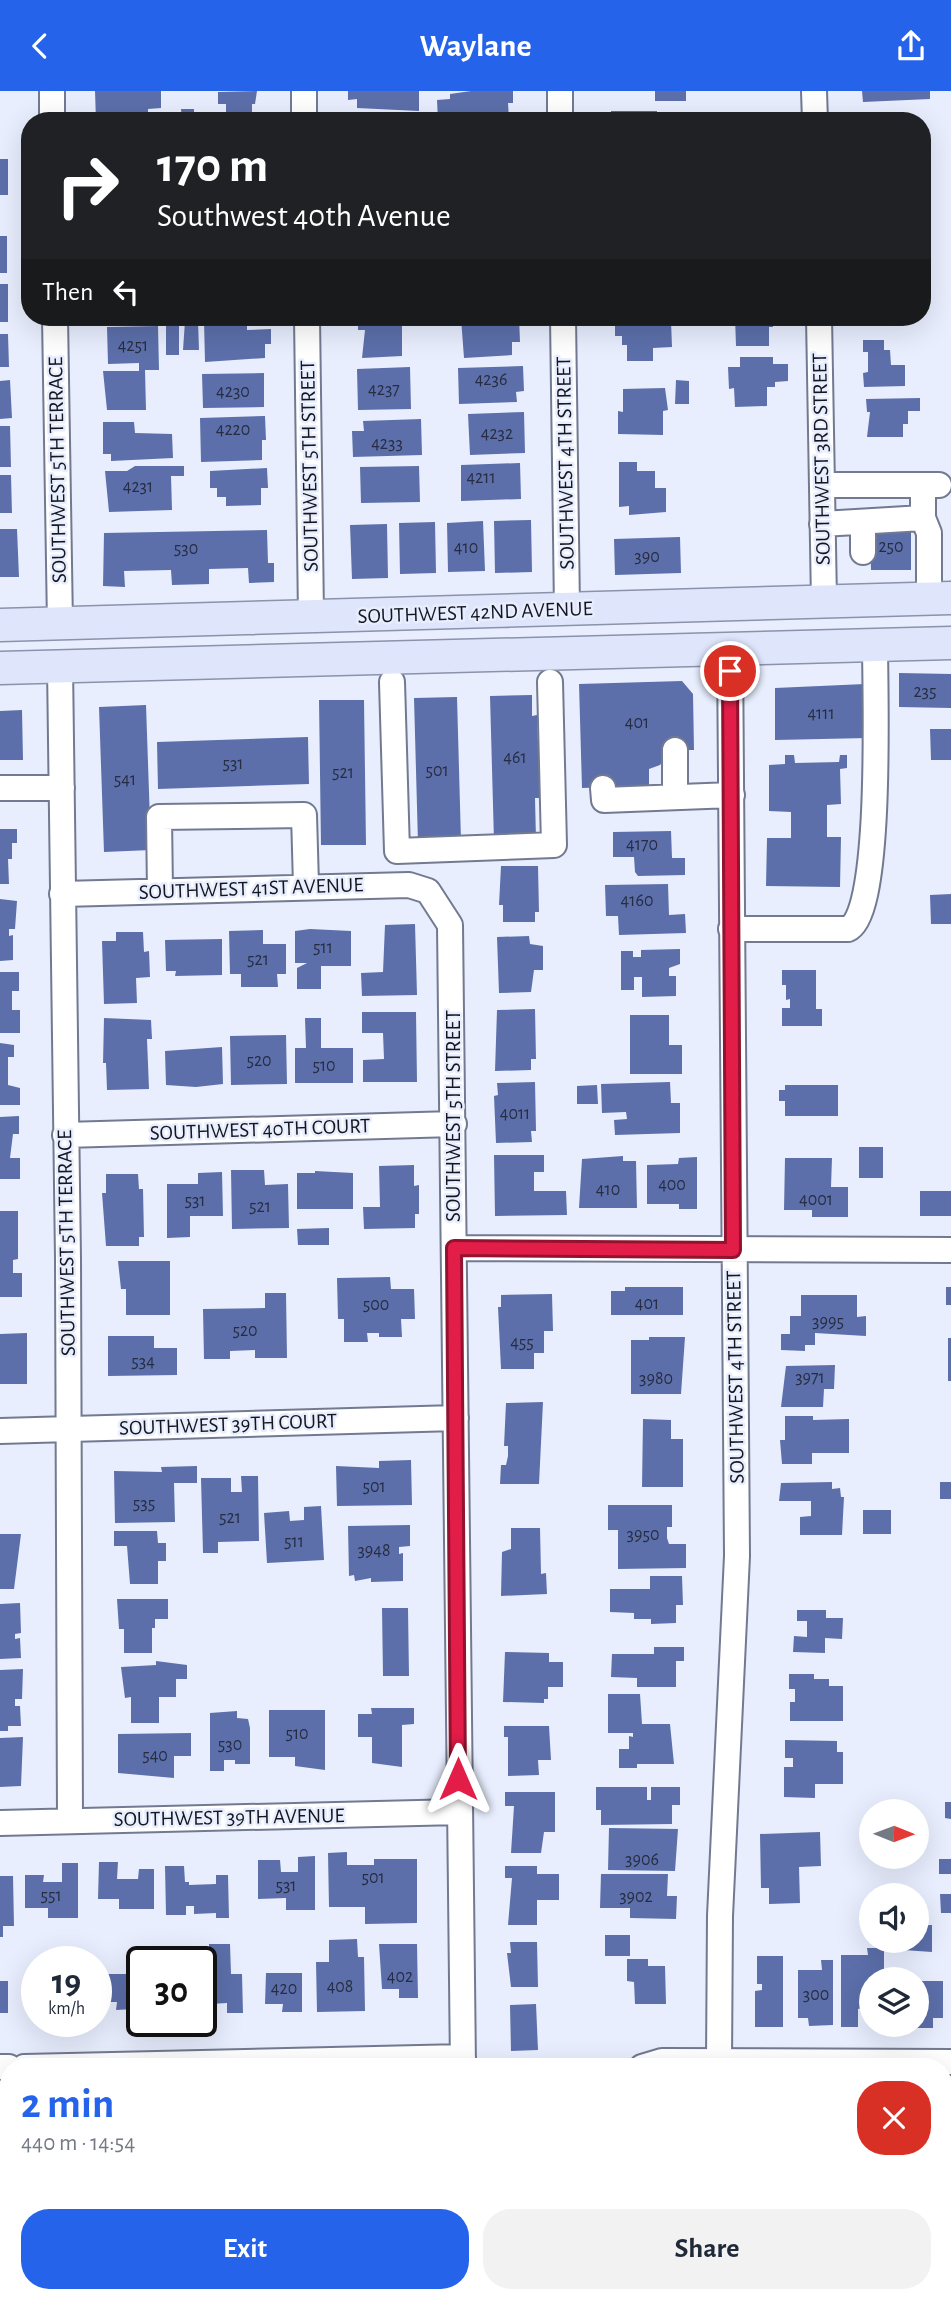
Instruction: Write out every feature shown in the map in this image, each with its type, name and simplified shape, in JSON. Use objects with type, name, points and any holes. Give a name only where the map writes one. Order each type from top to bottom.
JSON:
[{"type":"main road","name":"SOUTHWEST 42ND AVENUE","points":[[0,625],[940,599]]},
{"type":"main road","points":[[474,656],[480,639],[492,627],[525,610]]},
{"type":"main road","points":[[60,624],[69,640],[118,665]]},
{"type":"main road","name":"SOUTHWEST 42ND AVENUE","points":[[0,668],[951,643]]},
{"type":"street","points":[[52,91],[52,112]]},
{"type":"street","points":[[304,91],[304,112]]},
{"type":"street","points":[[560,91],[561,112]]},
{"type":"street","points":[[814,91],[815,112]]},
{"type":"street","name":"SOUTHWEST 5TH TERRACE","points":[[55,326],[60,624]]},
{"type":"street","name":"SOUTHWEST 5TH STREET","points":[[307,326],[311,616]]},
{"type":"street","name":"SOUTHWEST 4TH STREET","points":[[563,326],[567,609]]},
{"type":"street","name":"SOUTHWEST 3RD STREET","points":[[819,326],[824,601]]},
{"type":"street","points":[[822,485],[931,485],[923,518],[929,533],[940,599]]},
{"type":"street","points":[[822,524],[923,518]]},
{"type":"street","points":[[863,523],[863,552]]},
{"type":"street","points":[[731,929],[848,929],[858,922],[869,881],[874,828],[875,645]]},
{"type":"street","name":"SOUTHWEST 4TH STREET","points":[[719,2058],[720,1916],[737,1568],[730,649]]},
{"type":"street","name":"SOUTHWEST 5TH TERRACE","points":[[60,666],[70,1821]]},
{"type":"street","points":[[392,682],[397,884]]},
{"type":"street","points":[[397,851],[554,845],[550,682]]},
{"type":"street","points":[[675,750],[675,797]]},
{"type":"street","points":[[0,788],[62,788]]},
{"type":"street","points":[[603,794],[675,797],[732,795]]},
{"type":"street","points":[[160,891],[159,817],[304,815],[306,885]]},
{"type":"street","name":"SOUTHWEST 41ST AVENUE","points":[[62,894],[397,884],[418,887],[436,899]]},
{"type":"street","name":"SOUTHWEST 5TH STREET","points":[[436,899],[450,925],[452,940],[463,2058]]},
{"type":"street","name":"SOUTHWEST 40TH COURT","points":[[65,1135],[454,1124]]},
{"type":"street","points":[[454,1248],[951,1250]]},
{"type":"street","name":"SOUTHWEST 39TH COURT","points":[[0,1431],[456,1418]]},
{"type":"street","name":"SOUTHWEST 39TH AVENUE","points":[[0,1823],[459,1812]]},
{"type":"building","points":[[95,91],[161,91],[161,108],[148,109],[148,112],[96,112]]},
{"type":"building","points":[[257,91],[252,112],[226,112],[226,104],[218,104],[218,92]]},
{"type":"building","points":[[348,91],[419,91],[419,111],[357,108],[357,99],[348,100]]},
{"type":"building","points":[[513,91],[513,103],[508,103],[509,112],[438,112],[437,100],[450,99],[450,94]]},
{"type":"building","points":[[655,91],[686,91],[686,101],[655,101]]},
{"type":"building","points":[[862,91],[930,91],[930,99],[863,102]]},
{"type":"building","points":[[181,109],[194,109],[194,112],[181,112]]},
{"type":"building","points":[[611,111],[657,111],[657,112]]},
{"type":"building","points":[[0,159],[8,159],[8,195],[0,195]]},
{"type":"building","points":[[0,236],[7,236],[7,273],[0,273]]},
{"type":"building","points":[[0,284],[8,284],[8,322],[0,322]]},
{"type":"building","points":[[158,326],[159,370],[145,370],[146,410],[107,410],[103,371],[139,371],[139,363],[108,364],[107,327]]},
{"type":"building","points":[[166,326],[179,326],[179,355],[166,355]]},
{"type":"building","points":[[185,326],[198,326],[199,350],[183,350]]},
{"type":"building","points":[[204,326],[271,329],[271,344],[265,344],[265,358],[205,362]]},
{"type":"building","points":[[358,326],[402,326],[402,356],[362,358],[365,330],[358,330]]},
{"type":"building","points":[[462,326],[519,326],[520,342],[512,342],[512,355],[464,358]]},
{"type":"building","points":[[615,326],[671,326],[672,347],[653,348],[653,361],[627,361],[627,345],[622,345],[622,336],[615,336]]},
{"type":"building","points":[[735,326],[773,326],[769,327],[769,346],[736,346]]},
{"type":"building","points":[[0,334],[8,334],[9,367],[0,367]]},
{"type":"building","points":[[863,340],[884,340],[884,350],[890,350],[891,365],[905,365],[905,386],[864,387],[863,373],[868,372],[868,352],[863,352]]},
{"type":"building","points":[[740,357],[773,357],[773,364],[788,364],[788,381],[775,382],[775,387],[767,387],[767,406],[735,407],[734,388],[729,389],[728,367],[740,367]]},
{"type":"building","points":[[523,366],[524,391],[516,392],[517,402],[459,404],[458,368]]},
{"type":"building","points":[[410,367],[411,409],[358,410],[357,369]]},
{"type":"building","points":[[264,373],[264,407],[203,408],[202,374]]},
{"type":"building","points":[[10,380],[12,418],[0,419],[0,381]]},
{"type":"building","points":[[676,380],[689,381],[689,404],[675,404]]},
{"type":"building","points":[[665,388],[668,410],[663,411],[663,435],[618,434],[618,411],[623,412],[623,389]]},
{"type":"building","points":[[920,398],[920,411],[908,411],[908,424],[903,424],[903,437],[867,437],[870,412],[867,412],[866,399]]},
{"type":"building","points":[[524,412],[525,453],[470,455],[468,414]]},
{"type":"building","points":[[265,416],[266,440],[262,440],[262,460],[201,462],[200,418]]},
{"type":"building","points":[[421,419],[422,455],[353,457],[352,431],[364,431],[363,421]]},
{"type":"building","points":[[103,422],[134,422],[135,433],[172,434],[173,458],[111,461],[111,454],[103,454]]},
{"type":"building","points":[[0,426],[10,426],[11,467],[0,467]]},
{"type":"building","points":[[619,462],[637,462],[637,471],[655,471],[655,488],[666,488],[666,512],[629,515],[629,506],[619,507]]},
{"type":"building","points":[[520,463],[521,499],[461,501],[461,465]]},
{"type":"building","points":[[135,466],[184,466],[184,476],[171,476],[172,510],[109,512],[105,471],[127,471]]},
{"type":"building","points":[[419,466],[420,502],[361,503],[360,467]]},
{"type":"building","points":[[267,468],[268,488],[261,488],[261,505],[226,506],[226,497],[217,497],[217,488],[210,488],[210,471]]},
{"type":"building","points":[[0,475],[11,475],[12,513],[0,513]]},
{"type":"building","points":[[531,520],[532,572],[495,573],[494,521]]},
{"type":"building","points":[[483,521],[485,571],[448,572],[447,523]]},
{"type":"building","points":[[435,522],[436,573],[400,574],[399,523]]},
{"type":"building","points":[[870,522],[911,522],[911,570],[871,570]]},
{"type":"building","points":[[387,524],[388,578],[352,579],[350,525]]},
{"type":"building","points":[[0,529],[17,529],[19,577],[0,577]]},
{"type":"building","points":[[267,530],[268,563],[274,563],[274,582],[249,583],[248,568],[209,569],[209,584],[172,585],[171,570],[124,571],[125,587],[103,586],[104,533]]},
{"type":"building","points":[[680,537],[681,573],[615,575],[614,539]]},
{"type":"building","points":[[899,673],[951,674],[951,708],[899,707]]},
{"type":"building","points":[[682,681],[693,694],[694,750],[670,750],[660,765],[649,769],[649,786],[582,788],[579,684]]},
{"type":"building","points":[[865,684],[868,738],[775,740],[775,688]]},
{"type":"building","points":[[532,695],[532,716],[537,715],[540,798],[535,798],[536,840],[494,841],[490,696]]},
{"type":"building","points":[[457,697],[461,841],[418,843],[414,698]]},
{"type":"building","points":[[319,700],[364,700],[366,845],[321,845]]},
{"type":"building","points":[[146,705],[151,850],[104,852],[99,707]]},
{"type":"building","points":[[22,710],[23,760],[0,760],[0,711]]},
{"type":"building","points":[[930,729],[951,729],[951,760],[931,760]]},
{"type":"building","points":[[308,737],[309,784],[158,789],[157,742]]},
{"type":"building","points":[[785,755],[794,755],[795,763],[839,762],[840,755],[847,755],[847,768],[840,769],[841,804],[827,805],[827,837],[841,837],[840,887],[766,886],[767,838],[791,838],[791,812],[769,811],[769,765],[785,764]]},
{"type":"building","points":[[0,829],[17,829],[17,843],[12,843],[12,859],[8,859],[9,884],[0,884]]},
{"type":"building","points":[[671,831],[672,858],[685,858],[685,875],[638,876],[635,872],[634,857],[613,857],[613,832]]},
{"type":"building","points":[[501,866],[538,866],[539,912],[535,912],[535,922],[503,922],[503,905],[499,905]]},
{"type":"building","points":[[668,884],[669,915],[685,914],[686,933],[619,935],[618,916],[606,916],[605,885]]},
{"type":"building","points":[[951,894],[951,924],[931,924],[930,895]]},
{"type":"building","points":[[0,899],[17,901],[15,929],[9,929],[9,936],[13,935],[13,960],[0,961]]},
{"type":"building","points":[[415,924],[417,995],[362,996],[361,973],[383,972],[385,925]]},
{"type":"building","points":[[263,930],[263,944],[286,944],[286,974],[277,974],[278,987],[241,987],[241,974],[230,974],[229,931]]},
{"type":"building","points":[[295,931],[351,931],[351,966],[321,966],[321,989],[297,989],[297,968],[307,963],[295,963]]},
{"type":"building","points":[[116,932],[143,932],[144,952],[149,951],[150,977],[136,978],[137,1003],[104,1004],[102,941],[116,941]]},
{"type":"building","points":[[529,936],[530,944],[543,946],[543,970],[534,970],[531,992],[499,993],[497,937]]},
{"type":"building","points":[[222,939],[222,975],[175,976],[176,971],[166,971],[165,940]]},
{"type":"building","points":[[680,949],[680,964],[669,968],[669,976],[676,976],[676,996],[642,997],[642,977],[634,977],[634,990],[621,990],[621,951],[633,951],[633,957],[641,957],[641,950]]},
{"type":"building","points":[[782,970],[816,970],[816,1009],[822,1009],[822,1026],[782,1026],[782,1008],[790,1008],[790,999],[786,1000]]},
{"type":"building","points":[[0,972],[19,972],[19,991],[12,991],[12,1010],[20,1010],[20,1033],[0,1033]]},
{"type":"building","points":[[535,1009],[536,1059],[531,1059],[531,1070],[495,1071],[497,1010]]},
{"type":"building","points":[[362,1012],[416,1012],[417,1082],[363,1082],[363,1060],[384,1059],[383,1033],[362,1033]]},
{"type":"building","points":[[630,1015],[669,1015],[669,1045],[682,1045],[682,1074],[630,1074]]},
{"type":"building","points":[[104,1018],[151,1020],[152,1039],[147,1039],[149,1089],[107,1090],[106,1063],[103,1063]]},
{"type":"building","points":[[305,1018],[321,1018],[321,1048],[353,1048],[353,1083],[295,1083],[295,1048],[306,1048]]},
{"type":"building","points":[[286,1035],[287,1084],[231,1085],[230,1036]]},
{"type":"building","points":[[0,1043],[14,1045],[14,1057],[8,1057],[8,1085],[20,1088],[20,1105],[0,1105]]},
{"type":"building","points":[[222,1047],[223,1084],[196,1087],[166,1085],[165,1051]]},
{"type":"building","points":[[535,1082],[536,1131],[531,1131],[532,1142],[496,1143],[494,1096],[498,1095],[497,1083]]},
{"type":"building","points":[[670,1082],[671,1103],[680,1103],[680,1133],[615,1135],[614,1120],[627,1119],[626,1112],[602,1113],[601,1084]]},
{"type":"building","points":[[597,1085],[598,1104],[577,1104],[577,1086]]},
{"type":"building","points":[[785,1085],[838,1085],[838,1116],[785,1116],[785,1101],[779,1101],[779,1090],[785,1090]]},
{"type":"building","points":[[19,1116],[19,1134],[13,1134],[10,1158],[20,1158],[20,1179],[0,1179],[0,1117]]},
{"type":"building","points":[[859,1147],[883,1147],[883,1178],[859,1178]]},
{"type":"building","points":[[494,1155],[544,1155],[544,1172],[534,1172],[534,1191],[566,1191],[567,1215],[495,1216]]},
{"type":"building","points":[[623,1156],[623,1161],[636,1161],[637,1208],[579,1208],[582,1159]]},
{"type":"building","points":[[697,1157],[697,1209],[679,1209],[679,1204],[647,1204],[647,1165],[678,1164],[679,1158]]},
{"type":"building","points":[[785,1158],[832,1158],[831,1187],[848,1187],[848,1217],[812,1217],[812,1210],[784,1210]]},
{"type":"building","points":[[414,1165],[414,1186],[419,1185],[419,1214],[415,1214],[415,1228],[364,1229],[363,1207],[380,1207],[379,1166]]},
{"type":"building","points":[[231,1170],[264,1170],[265,1185],[288,1184],[289,1228],[232,1229]]},
{"type":"building","points":[[222,1172],[223,1216],[190,1216],[190,1237],[167,1238],[167,1184],[198,1184],[198,1173]]},
{"type":"building","points":[[297,1173],[353,1173],[353,1209],[297,1209]]},
{"type":"building","points":[[106,1174],[138,1174],[139,1189],[143,1189],[144,1237],[139,1237],[139,1246],[106,1246],[102,1193],[106,1193]]},
{"type":"building","points":[[920,1191],[951,1191],[951,1216],[920,1216]]},
{"type":"building","points":[[0,1211],[18,1211],[18,1259],[13,1260],[13,1273],[22,1273],[22,1297],[0,1297]]},
{"type":"building","points":[[329,1228],[329,1245],[298,1245],[297,1229]]},
{"type":"building","points":[[118,1261],[170,1261],[170,1315],[126,1315],[126,1289],[121,1289]]},
{"type":"building","points":[[390,1277],[391,1289],[414,1289],[415,1319],[401,1319],[402,1337],[379,1337],[379,1333],[367,1333],[368,1342],[344,1342],[344,1319],[338,1319],[337,1278]]},
{"type":"building","points":[[625,1287],[683,1287],[683,1315],[611,1315],[611,1291],[625,1291]]},
{"type":"building","points":[[946,1287],[951,1287],[951,1305],[946,1305]]},
{"type":"building","points":[[265,1293],[286,1293],[287,1358],[255,1358],[255,1350],[230,1351],[230,1359],[204,1359],[203,1309],[265,1308]]},
{"type":"building","points":[[552,1294],[553,1331],[544,1331],[544,1353],[534,1353],[534,1369],[501,1369],[498,1307],[501,1307],[501,1295]]},
{"type":"building","points":[[801,1295],[857,1295],[857,1317],[866,1316],[866,1336],[815,1333],[815,1345],[805,1345],[805,1351],[781,1350],[781,1334],[790,1334],[790,1316],[801,1316]]},
{"type":"building","points":[[27,1333],[27,1384],[0,1384],[0,1334]]},
{"type":"building","points":[[108,1336],[154,1336],[154,1348],[177,1348],[177,1375],[108,1376]]},
{"type":"building","points":[[649,1337],[685,1337],[681,1394],[631,1394],[631,1340],[649,1340]]},
{"type":"building","points":[[948,1338],[951,1338],[951,1381],[948,1381]]},
{"type":"building","points":[[835,1365],[834,1389],[824,1389],[823,1407],[781,1407],[786,1366]]},
{"type":"building","points":[[543,1402],[539,1484],[500,1484],[501,1465],[506,1465],[508,1456],[508,1446],[504,1446],[506,1403]]},
{"type":"building","points":[[785,1416],[813,1416],[813,1420],[849,1419],[849,1453],[812,1453],[812,1464],[782,1464],[780,1440],[785,1440]]},
{"type":"building","points":[[643,1419],[671,1420],[671,1439],[683,1439],[683,1487],[642,1487]]},
{"type":"building","points":[[411,1460],[412,1505],[337,1506],[336,1466],[379,1468],[379,1461]]},
{"type":"building","points":[[197,1466],[197,1483],[174,1483],[175,1522],[115,1523],[114,1471],[162,1472],[161,1467]]},
{"type":"building","points":[[241,1476],[258,1476],[259,1541],[218,1542],[218,1553],[203,1553],[201,1478],[231,1478],[231,1492],[242,1492]]},
{"type":"building","points":[[832,1482],[832,1489],[840,1488],[841,1497],[844,1497],[842,1535],[800,1535],[800,1517],[811,1516],[811,1501],[779,1501],[781,1483]]},
{"type":"building","points":[[940,1482],[951,1482],[951,1499],[940,1499]]},
{"type":"building","points":[[608,1505],[672,1505],[672,1527],[667,1527],[667,1538],[669,1544],[686,1544],[686,1568],[618,1569],[618,1530],[608,1530]]},
{"type":"building","points":[[321,1506],[324,1560],[267,1563],[264,1513],[289,1511],[290,1521],[304,1520],[304,1507]]},
{"type":"building","points":[[863,1510],[891,1510],[891,1534],[863,1534]]},
{"type":"building","points":[[410,1525],[410,1546],[399,1547],[399,1554],[403,1553],[403,1581],[371,1582],[371,1578],[355,1581],[354,1575],[349,1576],[348,1526]]},
{"type":"building","points":[[511,1528],[540,1528],[541,1574],[546,1573],[547,1594],[501,1596],[502,1552],[511,1549]]},
{"type":"building","points":[[114,1531],[157,1531],[158,1543],[166,1543],[166,1561],[158,1561],[158,1584],[130,1584],[127,1546],[114,1546]]},
{"type":"building","points":[[0,1534],[21,1534],[14,1589],[0,1589]]},
{"type":"building","points":[[650,1576],[682,1576],[683,1605],[676,1605],[676,1623],[651,1624],[651,1619],[634,1619],[634,1613],[610,1612],[610,1589],[650,1589]]},
{"type":"building","points":[[117,1599],[168,1599],[168,1619],[155,1619],[155,1628],[152,1628],[152,1653],[124,1653],[124,1629],[119,1629]]},
{"type":"building","points":[[20,1603],[21,1633],[15,1634],[15,1639],[20,1638],[21,1658],[0,1659],[0,1604]]},
{"type":"building","points":[[382,1608],[408,1608],[409,1676],[383,1676]]},
{"type":"building","points":[[797,1610],[826,1610],[826,1618],[843,1618],[842,1639],[825,1638],[825,1653],[793,1652],[794,1636],[807,1637],[807,1621],[797,1621]]},
{"type":"building","points":[[654,1647],[684,1647],[684,1661],[676,1661],[676,1687],[637,1687],[637,1678],[611,1677],[612,1654],[654,1654]]},
{"type":"building","points":[[505,1652],[549,1653],[549,1662],[563,1662],[563,1687],[548,1687],[548,1699],[544,1699],[544,1703],[503,1702]]},
{"type":"building","points":[[156,1661],[187,1665],[187,1679],[176,1679],[176,1697],[159,1697],[159,1723],[131,1723],[131,1697],[125,1698],[121,1667],[156,1665]]},
{"type":"building","points":[[23,1669],[22,1699],[15,1699],[15,1706],[20,1706],[21,1726],[8,1726],[8,1731],[0,1731],[0,1670]]},
{"type":"building","points":[[789,1674],[814,1674],[814,1679],[829,1679],[829,1686],[843,1686],[843,1721],[790,1721],[790,1702],[795,1702],[795,1689],[789,1689]]},
{"type":"building","points":[[608,1694],[640,1694],[642,1724],[670,1724],[674,1764],[637,1764],[637,1768],[619,1768],[619,1749],[629,1749],[629,1736],[633,1737],[633,1733],[608,1733]]},
{"type":"building","points":[[371,1708],[414,1708],[414,1724],[402,1725],[402,1767],[372,1763],[372,1737],[358,1737],[358,1714],[372,1714]]},
{"type":"building","points":[[269,1710],[325,1710],[325,1770],[295,1766],[295,1757],[269,1757]]},
{"type":"building","points":[[237,1711],[237,1718],[248,1719],[250,1764],[235,1764],[235,1760],[224,1760],[224,1771],[210,1771],[210,1713]]},
{"type":"building","points":[[504,1726],[549,1726],[551,1760],[538,1760],[539,1775],[508,1776],[508,1737],[504,1737]]},
{"type":"building","points":[[191,1733],[191,1756],[174,1756],[174,1778],[118,1773],[118,1734]]},
{"type":"building","points":[[23,1737],[21,1786],[0,1787],[0,1738]]},
{"type":"building","points":[[785,1740],[837,1741],[837,1752],[843,1752],[843,1784],[815,1784],[815,1798],[784,1797],[784,1767],[793,1767],[793,1758],[785,1758]]},
{"type":"building","points":[[596,1787],[647,1787],[647,1800],[651,1800],[651,1787],[680,1787],[680,1805],[672,1805],[672,1824],[601,1825],[601,1810],[596,1810]]},
{"type":"building","points":[[505,1792],[555,1792],[555,1832],[544,1832],[541,1853],[511,1853],[514,1806],[505,1806]]},
{"type":"building","points":[[945,1802],[951,1802],[951,1819],[945,1818]]},
{"type":"building","points":[[609,1828],[678,1829],[675,1871],[608,1870]]},
{"type":"building","points":[[820,1832],[821,1866],[799,1867],[800,1903],[769,1904],[769,1888],[761,1888],[760,1834]]},
{"type":"building","points":[[347,1852],[347,1865],[374,1865],[374,1859],[417,1859],[417,1923],[365,1924],[365,1907],[329,1907],[328,1853]]},
{"type":"building","points":[[315,1856],[315,1910],[286,1910],[286,1898],[258,1899],[258,1860],[280,1860],[281,1872],[298,1872],[298,1857]]},
{"type":"building","points":[[939,1859],[951,1859],[951,1874],[939,1874]]},
{"type":"building","points":[[99,1862],[118,1862],[117,1879],[138,1879],[139,1869],[154,1869],[154,1909],[119,1909],[119,1899],[98,1899]]},
{"type":"building","points":[[62,1863],[78,1863],[78,1918],[48,1918],[48,1908],[25,1908],[25,1875],[44,1875],[43,1882],[62,1882]]},
{"type":"building","points":[[165,1866],[184,1866],[185,1882],[189,1882],[189,1885],[216,1884],[216,1875],[228,1875],[229,1918],[216,1918],[216,1913],[194,1914],[194,1906],[186,1906],[186,1915],[166,1915]]},
{"type":"building","points":[[505,1866],[537,1866],[537,1874],[559,1874],[559,1900],[537,1900],[537,1925],[508,1925],[512,1878],[505,1878]]},
{"type":"building","points":[[601,1874],[668,1874],[667,1896],[677,1896],[676,1919],[630,1918],[630,1908],[600,1908]]},
{"type":"building","points":[[0,1876],[13,1876],[14,1926],[3,1926],[3,1937],[0,1937]]},
{"type":"building","points":[[940,1894],[951,1894],[951,1913],[941,1913]]},
{"type":"building","points":[[929,1925],[932,1925],[932,1952],[929,1952]]},
{"type":"building","points":[[605,1935],[630,1935],[630,1956],[605,1956]]},
{"type":"building","points":[[357,1939],[358,1957],[364,1957],[365,2011],[317,2012],[316,1962],[329,1962],[329,1940]]},
{"type":"building","points":[[510,1942],[537,1942],[538,1987],[511,1987],[507,1953],[511,1953]]},
{"type":"building","points":[[230,1944],[231,1974],[242,1974],[243,2013],[227,2013],[227,2003],[217,2004],[217,1946],[209,1946]]},
{"type":"building","points":[[379,1944],[417,1944],[418,1998],[399,1998],[399,1989],[382,1989]]},
{"type":"building","points":[[884,1953],[884,1967],[859,1967],[858,2027],[841,2027],[841,1955]]},
{"type":"building","points":[[757,1956],[783,1956],[783,2027],[755,2027],[755,1991],[762,1990],[762,1984],[757,1984]]},
{"type":"building","points":[[627,1959],[648,1959],[648,1966],[665,1966],[666,2004],[635,2004],[634,1982],[627,1981]]},
{"type":"building","points":[[821,1960],[833,1960],[833,2025],[809,2026],[808,2018],[798,2018],[798,1970],[822,1970]]},
{"type":"building","points":[[266,1973],[302,1973],[302,2012],[282,2012],[283,2004],[265,2004]]},
{"type":"building","points":[[112,1974],[126,1974],[126,2009],[116,2010],[117,2002],[112,2002]]},
{"type":"building","points":[[0,1981],[8,1981],[8,2013],[0,2013]]},
{"type":"building","points":[[929,1981],[943,1981],[943,2018],[933,2018],[933,2028],[929,2028]]},
{"type":"building","points":[[536,2004],[538,2050],[511,2051],[510,2005]]},
{"type":"route","points":[[458,1779],[454,1248],[733,1250],[730,671]]}]
